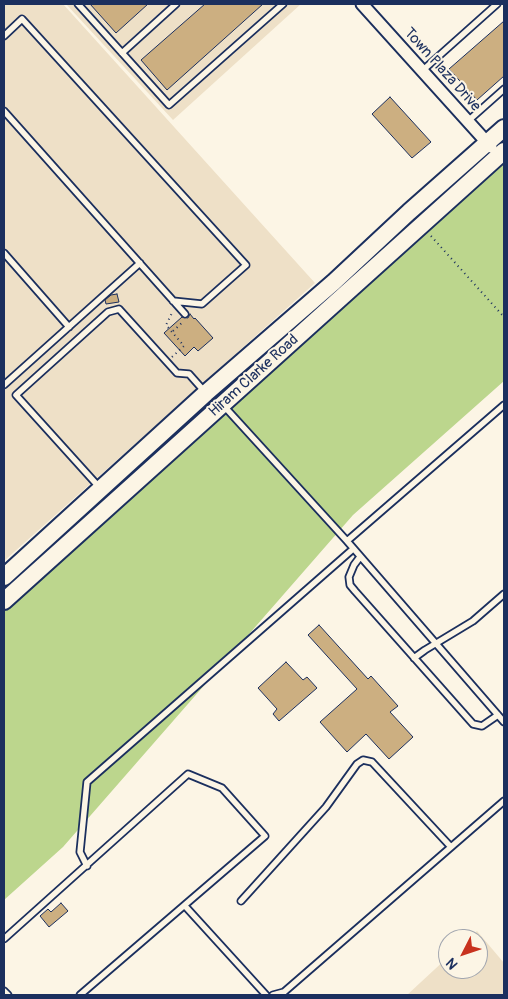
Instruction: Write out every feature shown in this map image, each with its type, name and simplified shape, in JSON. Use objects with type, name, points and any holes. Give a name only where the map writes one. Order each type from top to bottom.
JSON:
[{"type":"main road","name":"Hiram Clarke Road","points":[[5,598],[116,501],[421,225],[497,150],[504,128]]},
{"type":"main road","name":"Hiram Clarke Road","points":[[4,577],[206,393],[334,282],[409,212],[497,150]]},
{"type":"main road","points":[[334,282],[345,294]]},
{"type":"main road","points":[[206,393],[223,405]]},
{"type":"main road","points":[[102,489],[116,501]]},
{"type":"street","name":"Town Plaza Drive","points":[[362,4],[468,121],[497,150]]},
{"type":"lane","points":[[78,4],[170,105],[284,4]]},
{"type":"lane","points":[[122,53],[176,4]]},
{"type":"lane","points":[[422,70],[497,4]]},
{"type":"lane","points":[[4,36],[22,19],[246,265],[202,304],[175,303]]},
{"type":"lane","points":[[468,121],[504,89]]},
{"type":"lane","points":[[4,110],[185,314]]},
{"type":"lane","points":[[4,253],[69,326]]},
{"type":"lane","points":[[4,384],[140,263]]},
{"type":"lane","points":[[102,489],[16,395],[108,312],[118,309],[177,373],[189,374],[206,393]]},
{"type":"lane","points":[[223,405],[347,540],[504,722]]},
{"type":"lane","points":[[347,540],[504,405]]},
{"type":"lane","points":[[87,866],[80,852],[87,782],[353,549]]},
{"type":"lane","points":[[360,557],[349,577],[350,586],[472,724],[482,726],[498,715]]},
{"type":"lane","points":[[414,658],[473,621],[504,594]]},
{"type":"lane","points":[[241,901],[326,807],[357,764],[363,760],[372,762],[451,848]]},
{"type":"lane","points":[[4,939],[188,774],[222,788],[265,836],[80,995]]},
{"type":"lane","points":[[273,995],[284,992],[504,801]]},
{"type":"lane","points":[[185,906],[266,995]]},
{"type":"lane","points":[[4,991],[8,995]]},
{"type":"path","points":[[421,225],[504,317]]},
{"type":"path","points":[[166,362],[184,346],[166,325],[175,303]]},
{"type":"path","points":[[172,332],[188,318],[185,314]]},
{"type":"shaded area","points":[[4,4],[63,4],[315,283],[4,561]]},
{"type":"shaded area","points":[[66,4],[301,4],[173,120]]},
{"type":"shaded area","points":[[488,944],[504,963],[504,995],[407,995],[438,966],[438,979],[488,979]]},
{"type":"green space","points":[[504,163],[504,381],[353,515],[63,847],[4,900],[4,611]]},
{"type":"building","points":[[90,4],[148,4],[116,33]]},
{"type":"building","points":[[205,4],[263,4],[167,90],[141,60]]},
{"type":"building","points":[[504,21],[504,76],[477,100],[449,69]]},
{"type":"building","points":[[390,97],[431,142],[412,158],[372,114]]},
{"type":"building","points":[[117,294],[119,302],[106,304],[105,300],[111,295]]},
{"type":"building","points":[[190,314],[213,338],[198,351],[194,347],[185,356],[164,333],[182,317],[188,318]]},
{"type":"building","points":[[319,625],[368,679],[371,676],[398,706],[390,712],[413,737],[389,759],[366,734],[347,752],[320,722],[357,689],[308,635]]},
{"type":"building","points":[[286,662],[303,680],[307,677],[317,688],[279,721],[273,714],[277,709],[258,688]]},
{"type":"building","points":[[61,903],[68,911],[49,927],[40,916],[48,909],[51,912]]}]
